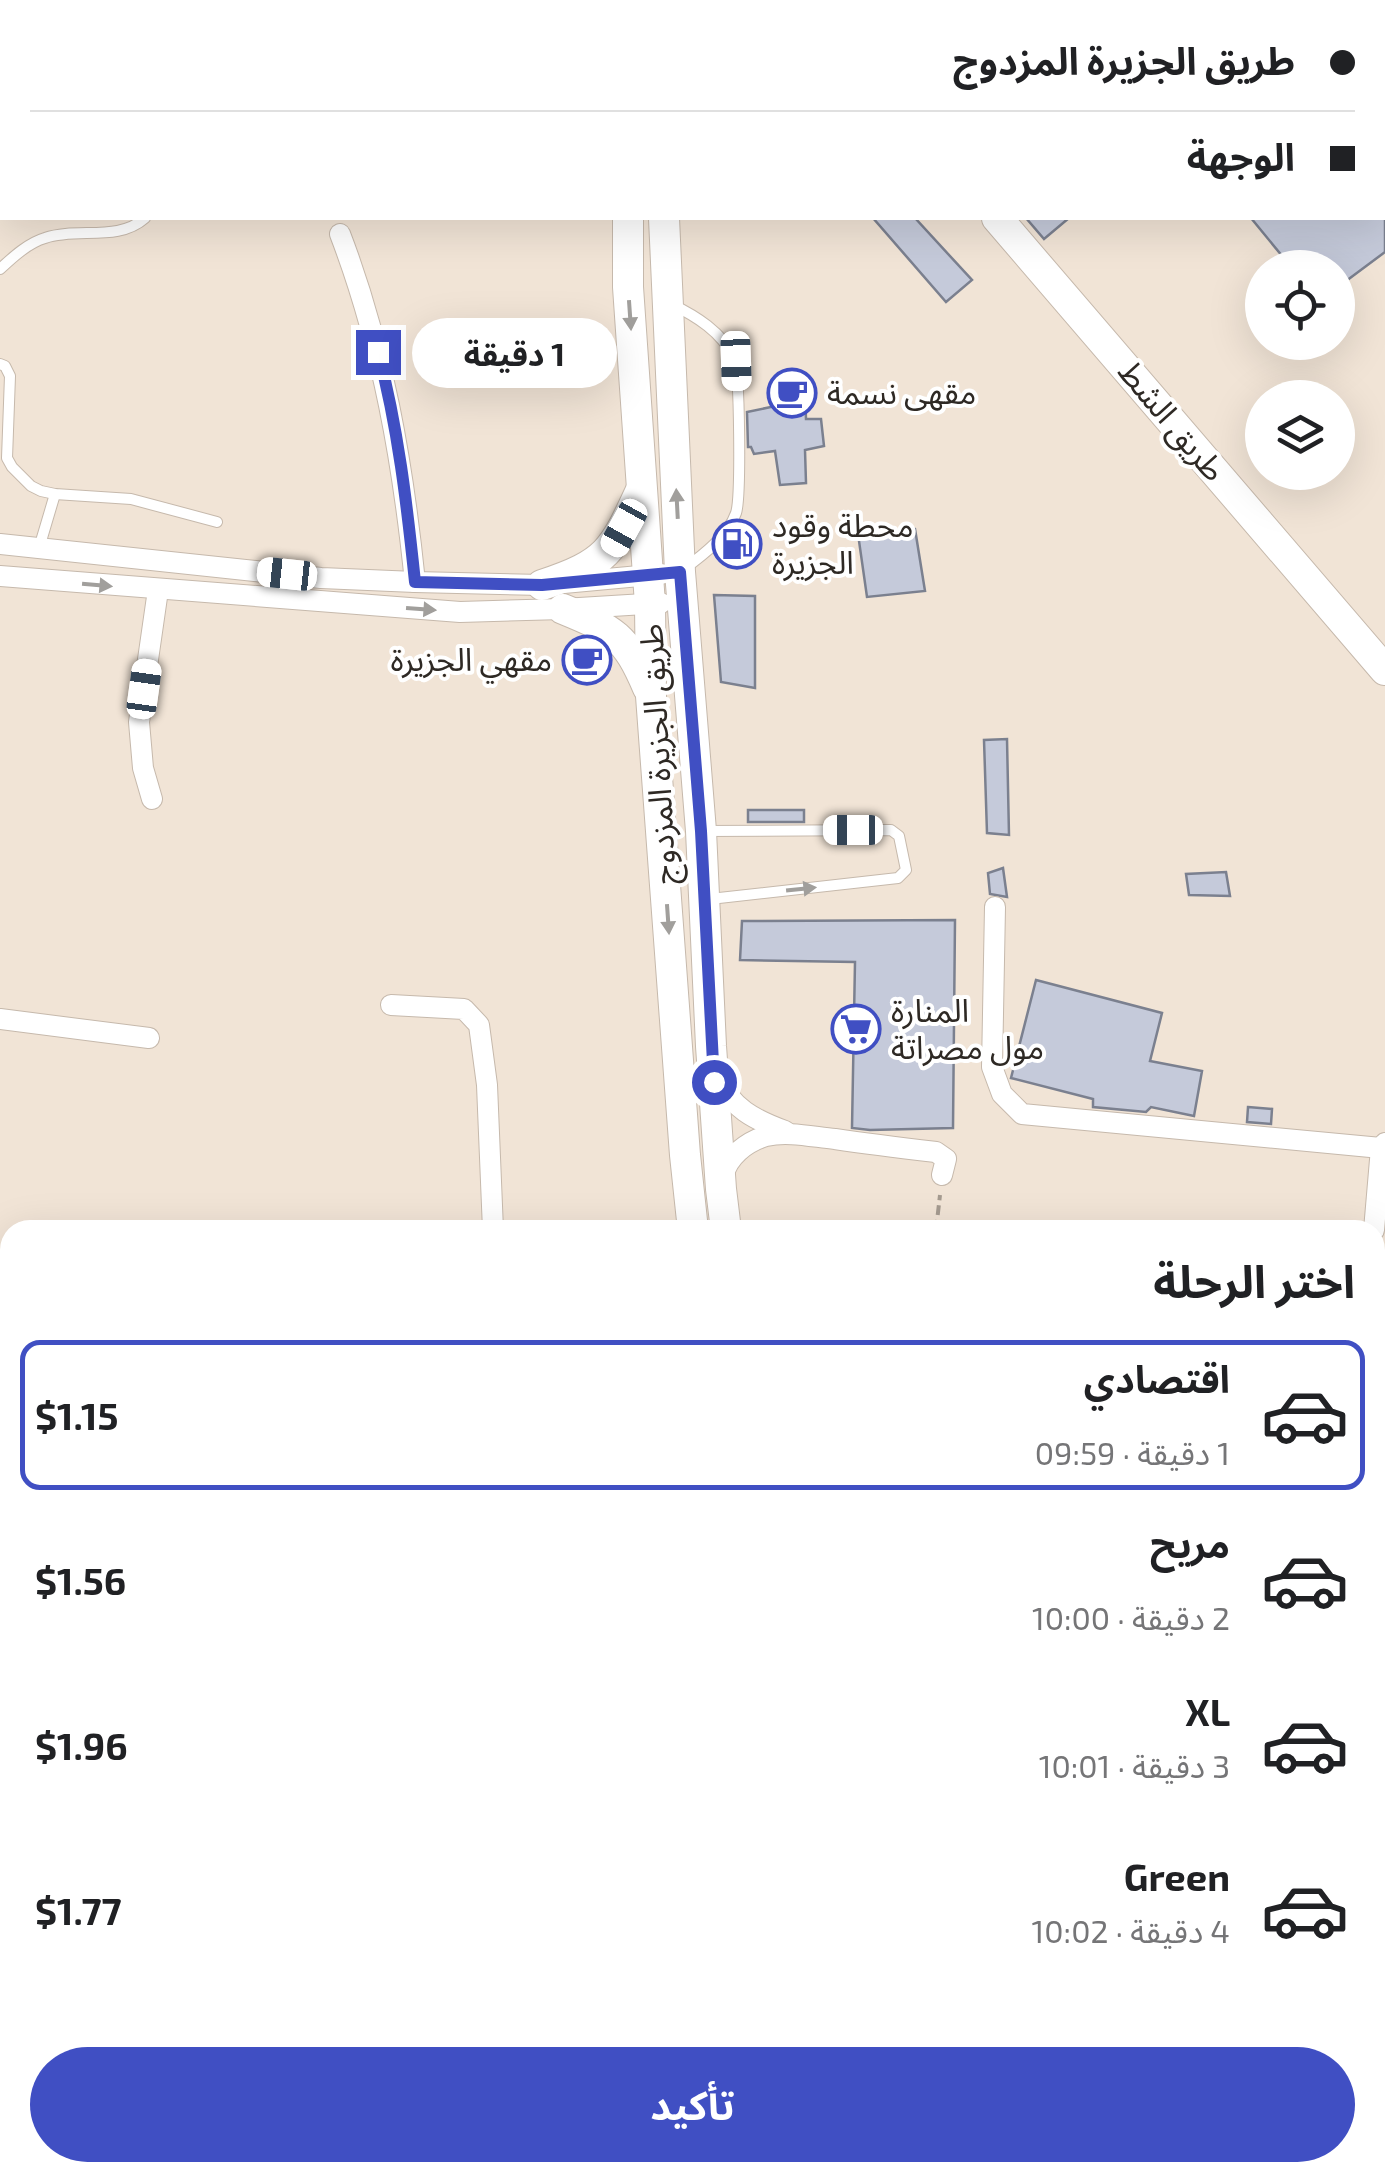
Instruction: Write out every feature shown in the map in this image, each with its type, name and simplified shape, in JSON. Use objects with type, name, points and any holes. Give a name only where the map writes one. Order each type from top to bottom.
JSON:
[{"type":"main road","name":"طريق الجزيرة المزدوج","points":[[628,220],[628,287],[649,589],[652,696],[691,1220]]},
{"type":"main road","name":"طريق الجزيرة المزدوج","points":[[664,220],[680,572],[701,831],[711,1046],[725,1220]]},
{"type":"main road","name":"طريق الشط","points":[[999,220],[1385,670]]},
{"type":"main road","points":[[542,585],[575,574],[614,546],[642,487]]},
{"type":"main road","points":[[563,610],[610,630],[626,644],[652,696]]},
{"type":"street","points":[[340,234],[360,286],[386,385],[409,519],[415,582]]},
{"type":"street","points":[[0,544],[320,578],[649,589],[683,603]]},
{"type":"street","points":[[0,576],[460,612],[563,610],[649,589],[680,572]]},
{"type":"street","points":[[152,798],[142,768],[139,722],[158,590]]},
{"type":"street","points":[[995,907],[992,1067],[1002,1094],[1022,1114],[1383,1146],[1375,1220]]},
{"type":"street","points":[[390,1005],[464,1009],[479,1026],[487,1085],[493,1220]]},
{"type":"street","points":[[0,1019],[149,1038]]},
{"type":"street","points":[[711,1046],[723,1088],[734,1102],[760,1122],[792,1134]]},
{"type":"street","points":[[721,1189],[728,1162],[748,1144],[766,1136],[792,1134],[936,1152],[946,1159],[942,1175]]},
{"type":"lane","points":[[0,269],[43,238],[123,230],[142,220]]},
{"type":"lane","points":[[666,301],[696,316],[718,334],[736,361],[740,491],[736,515],[708,550],[680,572]]},
{"type":"lane","points":[[0,364],[8,370],[3,458],[31,486],[55,494],[131,499],[218,522]]},
{"type":"lane","points":[[39,548],[55,494]]},
{"type":"lane","points":[[701,831],[892,830],[898,836],[906,870],[898,878],[704,900]]},
{"type":"path","points":[[937,1220],[942,1175]]},
{"type":"building","points":[[875,220],[917,220],[972,280],[946,302]]},
{"type":"building","points":[[1028,220],[1067,220],[1044,239]]},
{"type":"building","points":[[1253,220],[1385,220],[1385,252],[1355,274],[1355,250],[1277,250]]},
{"type":"building","points":[[773,389],[805,390],[806,419],[821,419],[824,446],[805,450],[806,483],[780,485],[775,451],[754,454],[748,447],[747,412],[771,407]]},
{"type":"building","points":[[915,529],[925,591],[867,597],[858,534]]},
{"type":"building","points":[[714,595],[755,596],[755,688],[721,682]]},
{"type":"building","points":[[1007,739],[1009,835],[987,833],[984,740]]},
{"type":"building","points":[[748,810],[804,810],[804,822],[748,822]]},
{"type":"building","points":[[1003,868],[1007,897],[990,894],[988,873]]},
{"type":"building","points":[[1226,872],[1230,896],[1189,895],[1186,874]]},
{"type":"building","points":[[955,920],[953,1128],[852,1128],[855,962],[740,960],[742,921]]},
{"type":"building","points":[[1036,980],[1162,1013],[1150,1061],[1202,1071],[1194,1116],[1151,1107],[1146,1112],[1093,1107],[1093,1099],[1011,1078]]},
{"type":"building","points":[[1248,1107],[1272,1109],[1271,1124],[1247,1122]]},
{"type":"place","name":"مقهى نسمة","points":[[792,393]]},
{"type":"place","name":"محطة وقود الجزيرة","points":[[737,544]]},
{"type":"place","name":"مقهي الجزيرة","points":[[587,660]]},
{"type":"place","name":"المنارة مول مصراتة","points":[[856,1029]]},
{"type":"route","points":[[378,352],[409,519],[415,582],[542,585],[680,572],[701,831],[714,1082]]}]
